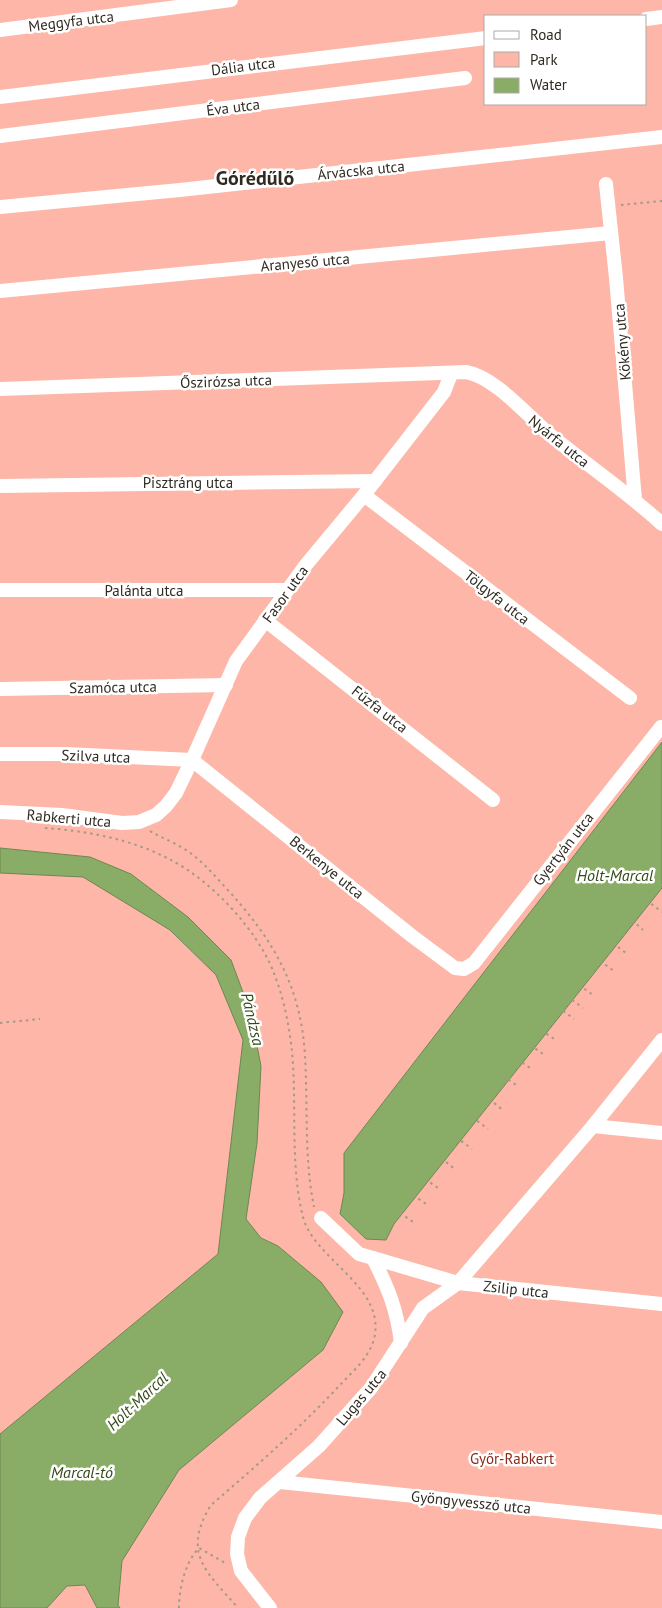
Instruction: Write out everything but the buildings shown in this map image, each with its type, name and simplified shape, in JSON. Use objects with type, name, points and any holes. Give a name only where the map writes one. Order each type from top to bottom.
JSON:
[{"type":"street","name":"Meggyfa utca","points":[[0,30],[231,0]]},
{"type":"street","points":[[647,19],[662,17]]},
{"type":"street","name":"Dália utca","points":[[0,97],[484,38]]},
{"type":"street","name":"Éva utca","points":[[0,136],[465,78]]},
{"type":"street","name":"Árvácska utca","points":[[0,207],[180,190],[662,137]]},
{"type":"street","name":"Kökény utca","points":[[606,184],[635,500]]},
{"type":"street","name":"Aranyeső utca","points":[[0,291],[611,233]]},
{"type":"street","name":"Nyárfa utca","points":[[451,374],[477,374],[490,382],[554,438],[635,500],[662,524]]},
{"type":"street","name":"Őszirózsa utca","points":[[0,389],[451,374]]},
{"type":"street","name":"Fasor utca","points":[[139,822],[156,814],[166,806],[176,793],[236,661],[287,590],[444,392],[451,374]]},
{"type":"street","name":"Pisztráng utca","points":[[0,486],[375,481]]},
{"type":"street","name":"Tölgyfa utca","points":[[364,495],[630,698]]},
{"type":"street","name":"Palánta utca","points":[[0,590],[287,590]]},
{"type":"street","name":"Fűzfa utca","points":[[266,620],[493,800]]},
{"type":"street","name":"Szamóca utca","points":[[0,689],[226,685]]},
{"type":"street","name":"Gyertyán utca","points":[[464,969],[474,963],[661,726]]},
{"type":"street","name":"Szilva utca","points":[[0,754],[192,760]]},
{"type":"street","name":"Berkenye utca","points":[[192,760],[412,936],[455,968],[464,969]]},
{"type":"street","name":"Rabkerti utca","points":[[0,812],[62,815],[122,823],[139,822]]},
{"type":"street","points":[[458,1282],[593,1126],[662,1040]]},
{"type":"street","points":[[593,1126],[662,1133]]},
{"type":"street","points":[[321,1218],[359,1254],[373,1258],[391,1294],[397,1314],[400,1343]]},
{"type":"street","name":"Zsilip utca","points":[[373,1258],[458,1282],[662,1304]]},
{"type":"street","name":"Lugas utca","points":[[242,1571],[236,1554],[238,1537],[245,1518],[260,1498],[319,1446],[371,1388],[423,1308],[458,1282]]},
{"type":"street","name":"Gyöngyvessző utca","points":[[280,1482],[662,1522]]},
{"type":"street","points":[[242,1571],[270,1608]]},
{"type":"path","points":[[609,206],[662,201]]},
{"type":"path","points":[[139,822],[151,832],[181,847],[203,863],[246,910],[277,952],[288,978],[300,1020],[305,1054],[310,1171],[314,1207],[321,1218]]},
{"type":"path","points":[[43,828],[119,840],[168,858],[207,884],[236,914],[263,949],[275,975],[284,1004],[291,1042],[296,1158],[303,1218],[313,1237],[342,1268],[367,1300],[374,1313],[376,1325],[374,1337],[370,1350],[363,1361],[317,1410],[211,1506],[200,1524],[197,1537],[208,1574],[238,1608]]},
{"type":"path","points":[[646,900],[662,912]]},
{"type":"path","points":[[632,920],[643,930]]},
{"type":"path","points":[[613,943],[627,954]]},
{"type":"path","points":[[600,961],[614,971]]},
{"type":"path","points":[[580,985],[593,995]]},
{"type":"path","points":[[567,996],[583,1008]]},
{"type":"path","points":[[558,1007],[574,1018]]},
{"type":"path","points":[[0,1022],[40,1018]]},
{"type":"path","points":[[541,1030],[557,1041]]},
{"type":"path","points":[[530,1045],[546,1056]]},
{"type":"path","points":[[517,1059],[533,1070]]},
{"type":"path","points":[[504,1076],[519,1087]]},
{"type":"path","points":[[489,1099],[504,1111]]},
{"type":"path","points":[[472,1117],[488,1129]]},
{"type":"path","points":[[456,1137],[472,1149]]},
{"type":"path","points":[[441,1158],[456,1170]]},
{"type":"path","points":[[425,1179],[441,1190]]},
{"type":"path","points":[[413,1195],[429,1206]]},
{"type":"path","points":[[400,1212],[416,1224]]},
{"type":"path","points":[[199,1548],[242,1571]]},
{"type":"path","points":[[179,1608],[182,1585],[193,1554],[199,1548]]},
{"type":"green space","name":"Győr-Rabkert","points":[[0,0],[662,0],[662,742],[344,1153],[344,1193],[340,1213],[386,1240],[394,1224],[662,888],[662,1608],[120,1608],[118,1605],[122,1561],[179,1470],[323,1350],[321,1282],[278,1246],[261,1238],[246,1219],[257,1143],[261,1066],[231,960],[188,917],[131,874],[90,857],[0,848]]},
{"type":"green space","points":[[0,873],[83,876],[170,930],[216,975],[243,1040],[218,1254],[0,1434]]},
{"type":"green space","points":[[85,1585],[97,1608],[47,1608],[67,1586]]},
{"type":"water","name":"Holt-Marcal","points":[[662,742],[662,888],[394,1224],[386,1240],[366,1239],[340,1214],[344,1193],[344,1153]]},
{"type":"water","name":"Marcal-tó","points":[[0,848],[90,857],[131,874],[188,917],[231,960],[250,1011],[261,1066],[257,1143],[246,1219],[261,1238],[278,1246],[321,1282],[343,1312],[323,1350],[179,1470],[122,1561],[118,1605],[120,1608],[97,1608],[85,1585],[67,1586],[47,1608],[0,1608],[0,1434],[218,1254],[243,1040],[216,975],[170,930],[83,877],[0,873]]},
{"type":"district","name":"Górédűlő","points":[[255,178]]},
{"type":"water label","name":"Pándzsa","points":[[253,1019]]}]
